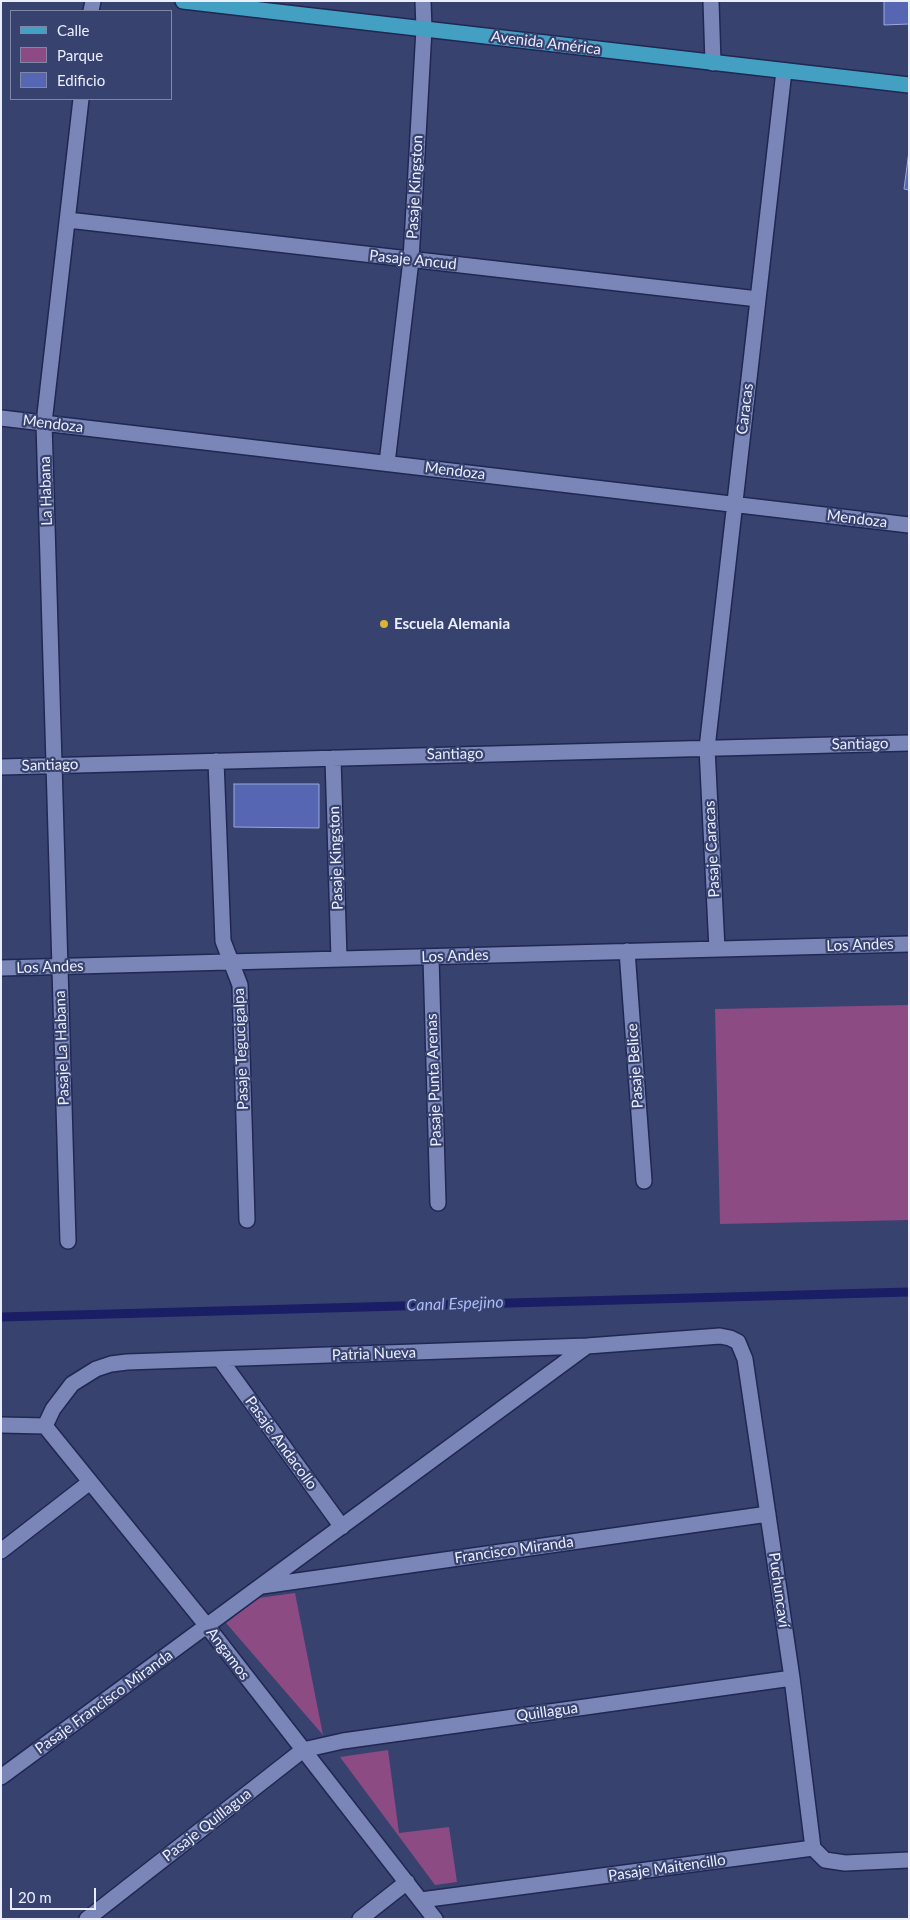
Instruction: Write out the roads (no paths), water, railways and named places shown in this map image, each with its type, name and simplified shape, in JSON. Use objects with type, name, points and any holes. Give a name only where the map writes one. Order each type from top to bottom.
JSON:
[{"type":"main road","name":"Avenida América","points":[[183,1],[909,85]]},
{"type":"street","name":"Pasaje Kingston","points":[[387,463],[411,260],[424,29],[423,1]]},
{"type":"street","points":[[711,1],[713,63]]},
{"type":"street","name":"Caracas","points":[[707,748],[784,71]]},
{"type":"street","name":"La Habana","points":[[54,765],[44,423],[81,100]]},
{"type":"street","name":"Pasaje Ancud","points":[[68,220],[758,299]]},
{"type":"street","name":"Mendoza","points":[[1,418],[909,525]]},
{"type":"street","name":"Santiago","points":[[1,767],[909,743]]},
{"type":"street","name":"Pasaje Caracas","points":[[707,748],[717,949]]},
{"type":"street","name":"Pasaje Kingston","points":[[333,758],[339,959]]},
{"type":"street","name":"Pasaje Tegucigalpa","points":[[216,761],[223,941],[240,985],[246,1220]]},
{"type":"street","name":"Pasaje La Habana","points":[[54,765],[68,1241]]},
{"type":"street","name":"Los Andes","points":[[1,968],[909,944]]},
{"type":"street","name":"Pasaje Belice","points":[[627,951],[644,1181]]},
{"type":"street","name":"Pasaje Punta Arenas","points":[[431,957],[438,1203]]},
{"type":"street","name":"Patria Nueva","points":[[45,1426],[53,1409],[72,1384],[96,1369],[111,1364],[587,1346],[712,1337],[730,1338]]},
{"type":"street","name":"Puchuncaví","points":[[730,1338],[738,1342],[745,1359],[792,1678],[813,1848]]},
{"type":"street","name":"Francisco Miranda","points":[[207,1626],[587,1346]]},
{"type":"street","name":"Pasaje Andacollo","points":[[220,1359],[342,1527]]},
{"type":"street","points":[[1,1425],[45,1426]]},
{"type":"street","name":"Angamos","points":[[45,1426],[207,1626],[435,1919]]},
{"type":"street","points":[[1,1551],[90,1482]]},
{"type":"street","name":"Francisco Miranda","points":[[260,1586],[768,1514]]},
{"type":"street","name":"Pasaje Francisco Miranda","points":[[1,1777],[207,1626]]},
{"type":"street","name":"Quillagua","points":[[303,1750],[343,1741],[792,1678]]},
{"type":"street","name":"Pasaje Quillagua","points":[[87,1919],[303,1750]]},
{"type":"street","points":[[813,1848],[825,1860],[845,1864],[909,1860]]},
{"type":"street","name":"Pasaje Maitencillo","points":[[421,1900],[813,1848]]},
{"type":"street","points":[[360,1919],[406,1882]]},
{"type":"waterway","name":"Canal Espejino","points":[[1,1317],[909,1292]]},
{"type":"place","name":"Escuela Alemania","points":[[384,624]]}]
